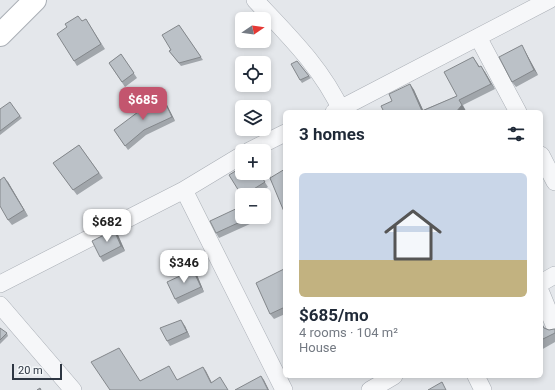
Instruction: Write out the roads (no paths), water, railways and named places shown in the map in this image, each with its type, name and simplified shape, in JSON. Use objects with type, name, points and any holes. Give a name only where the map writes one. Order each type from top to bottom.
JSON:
[{"type":"main road","points":[[0,35],[35,0]]},
{"type":"street","points":[[255,0],[304,52],[318,70],[338,110]]},
{"type":"street","points":[[341,110],[549,0]]},
{"type":"street","points":[[478,37],[517,110]]},
{"type":"street","points":[[263,144],[283,134]]},
{"type":"street","points":[[0,284],[184,190],[235,159]]},
{"type":"street","points":[[543,159],[555,182]]},
{"type":"street","points":[[184,190],[284,390]]},
{"type":"street","points":[[543,282],[555,275]]},
{"type":"street","points":[[543,298],[555,326]]},
{"type":"street","points":[[0,305],[73,390]]},
{"type":"street","points":[[370,390],[391,378]]},
{"type":"street","points":[[477,378],[483,390]]}]
